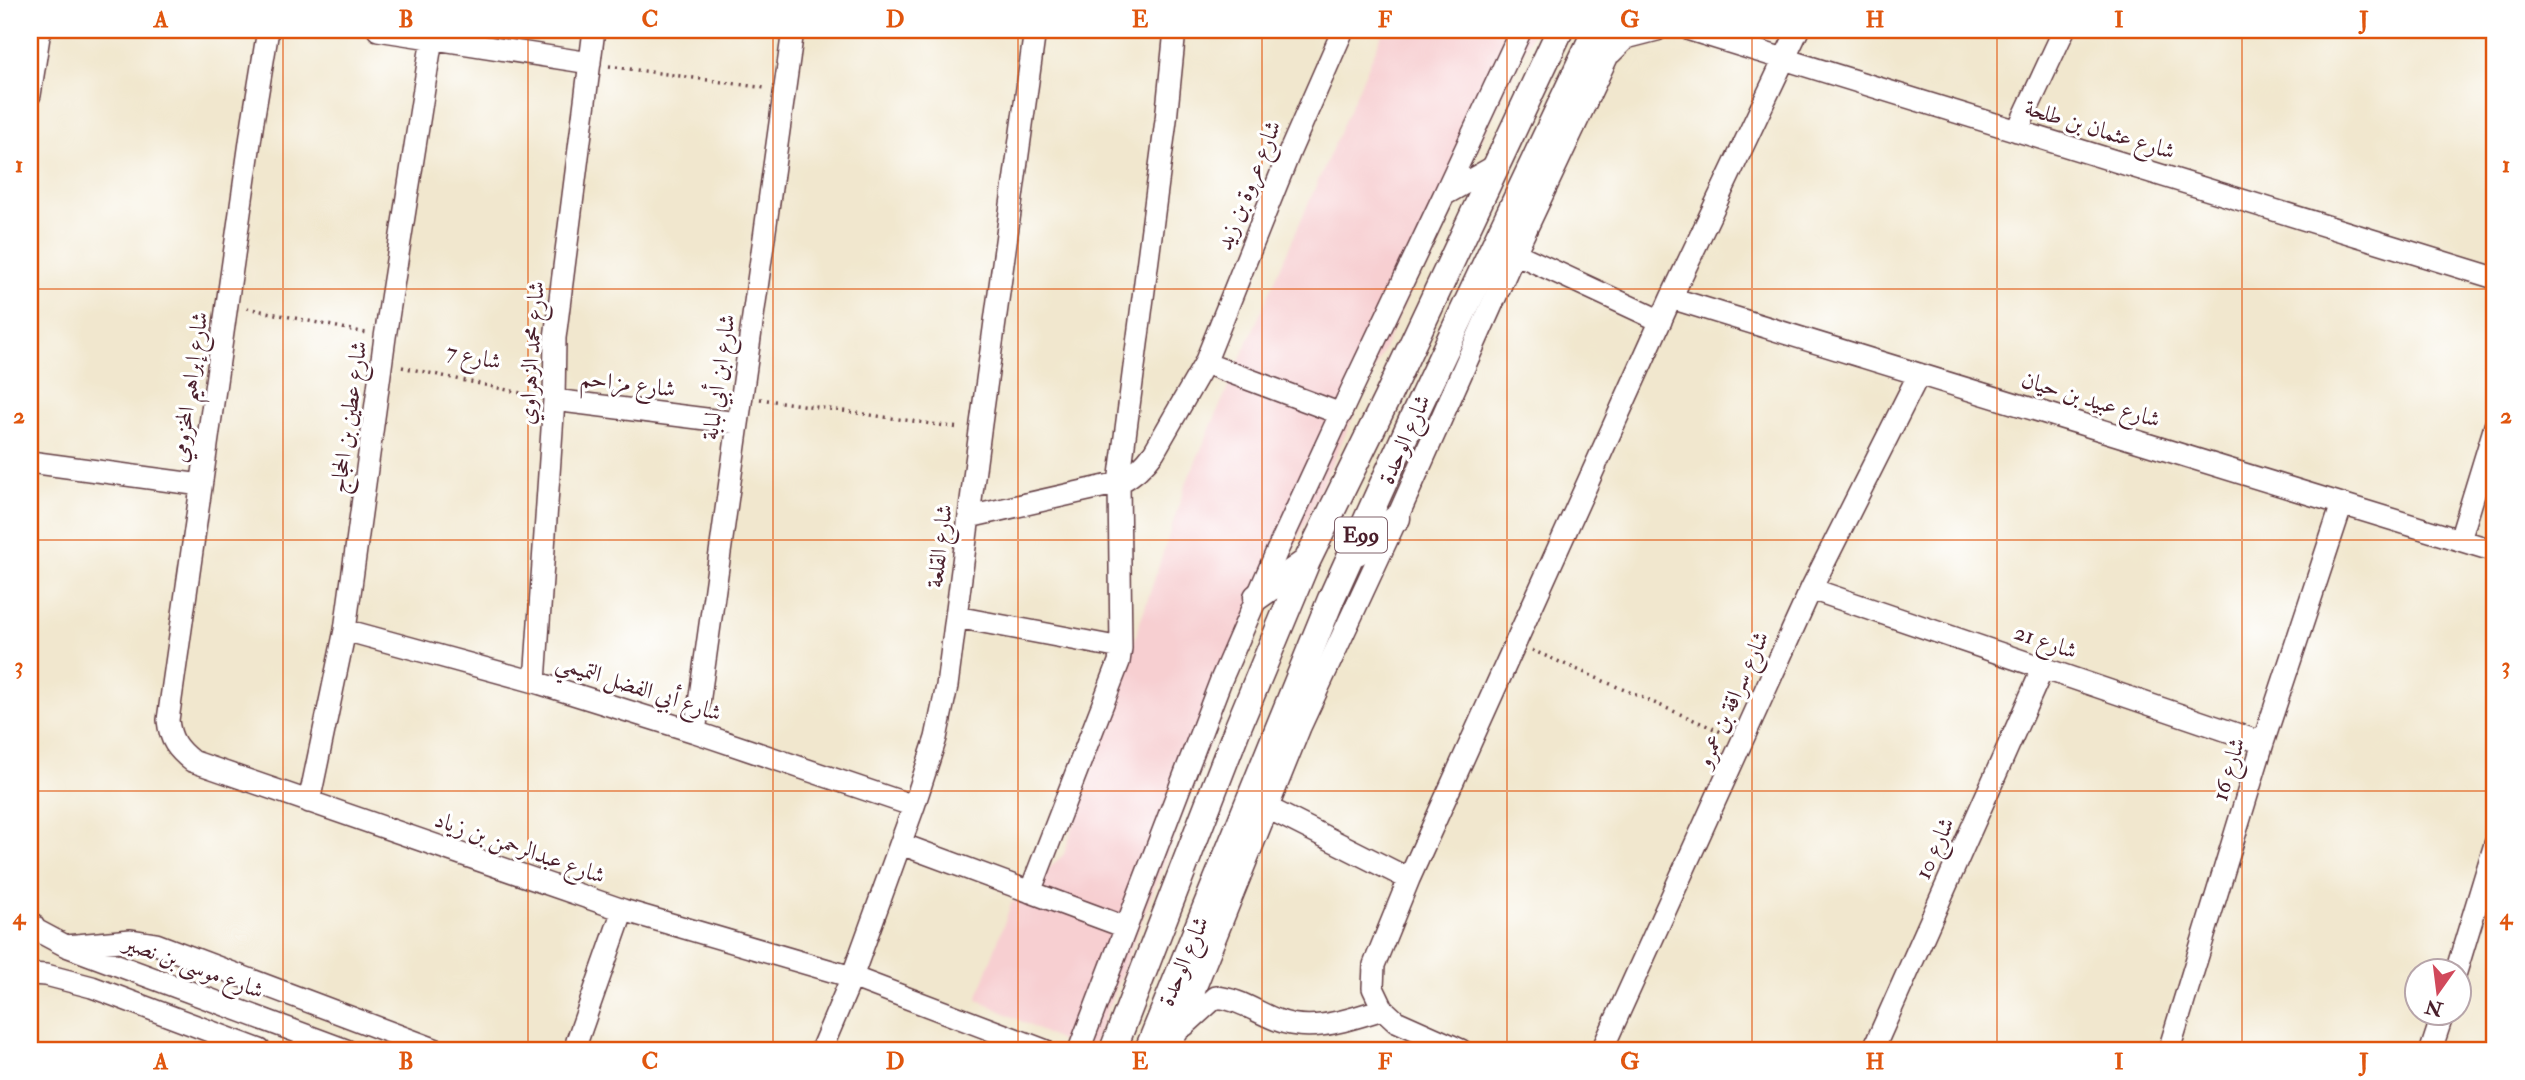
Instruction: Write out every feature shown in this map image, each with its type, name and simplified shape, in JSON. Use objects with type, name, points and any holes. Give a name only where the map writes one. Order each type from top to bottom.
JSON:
[{"type":"main road","name":"شارع الوحدة","points":[[1112,1050],[1238,727],[1307,561],[1387,398],[1560,30]]},
{"type":"main road","name":"شارع الوحدة","points":[[1148,1050],[1326,611],[1412,420],[1596,30]]},
{"type":"main road","points":[[1351,558],[1397,518]]},
{"type":"main road","points":[[1257,597],[1307,561]]},
{"type":"street","points":[[30,95],[40,30]]},
{"type":"street","name":"شارع إبراهيم المخزومي","points":[[178,750],[170,736],[168,720],[268,30]]},
{"type":"street","points":[[378,30],[590,63]]},
{"type":"street","name":"شارع محمد الزهراوي","points":[[536,682],[554,400],[555,338],[594,30]]},
{"type":"street","name":"شارع ابن أبي لبابة","points":[[695,732],[793,30]]},
{"type":"street","name":"شارع القلعة","points":[[821,1050],[852,977],[901,844],[936,738],[947,686],[1035,30]]},
{"type":"street","points":[[1030,892],[1119,662],[1119,483],[1166,120],[1175,30]]},
{"type":"street","name":"شارع عروة بن زيد","points":[[1119,483],[1133,476],[1154,452],[1205,363],[1294,139],[1343,30]]},
{"type":"street","points":[[1079,1050],[1221,680],[1341,414],[1521,30]]},
{"type":"street","points":[[1177,1033],[1300,727],[1619,30]]},
{"type":"street","points":[[1609,54],[1626,38],[1657,30]]},
{"type":"street","name":"شارع عثمان بن طلحة","points":[[1690,30],[2495,278]]},
{"type":"street","points":[[1461,1050],[1396,1021],[1383,1009],[1373,988],[1374,965],[1409,878],[1671,298],[1797,30]]},
{"type":"street","points":[[2017,131],[2064,30]]},
{"type":"street","name":"شارع عطين بن الحجاج","points":[[309,802],[345,630],[385,337],[432,38]]},
{"type":"street","points":[[1444,195],[1495,166]]},
{"type":"street","points":[[1515,253],[1661,321]]},
{"type":"street","name":"شارع عبيد بن حيان","points":[[1671,298],[2495,551]]},
{"type":"street","points":[[1205,363],[1341,414]]},
{"type":"street","name":"شارع سراقة بن عمرو","points":[[1602,1050],[1811,589],[1919,374]]},
{"type":"street","name":"شارع مزاحم","points":[[554,400],[738,423]]},
{"type":"street","points":[[2460,540],[2495,426]]},
{"type":"street","points":[[30,462],[201,485]]},
{"type":"street","points":[[969,517],[1119,483]]},
{"type":"street","name":"شارع 16","points":[[2168,1050],[2263,743],[2342,504]]},
{"type":"street","name":"شارع 21","points":[[1811,589],[2263,743]]},
{"type":"street","points":[[956,617],[1121,648]]},
{"type":"street","name":"شارع أبي الفضل التميمي","points":[[345,630],[536,682],[914,806]]},
{"type":"street","name":"شارع 10","points":[[1875,1050],[2043,668]]},
{"type":"street","name":"شارع عبدالرحمن بن زياد","points":[[178,750],[192,761],[309,802],[623,910],[852,977],[1044,1050]]},
{"type":"street","points":[[1268,808],[1409,878]]},
{"type":"street","points":[[901,844],[1125,927]]},
{"type":"street","points":[[2460,958],[2495,844]]},
{"type":"street","points":[[574,1047],[623,910]]},
{"type":"street","name":"شارع موسى بن نصير","points":[[30,921],[36,930],[66,946],[346,1050]]},
{"type":"street","points":[[66,946],[131,940],[156,944],[437,1050]]},
{"type":"street","points":[[30,974],[46,975],[92,987],[260,1050]]},
{"type":"street","points":[[1163,1050],[1177,1033],[1216,998],[1231,998],[1279,1021],[1303,1027],[1334,1023],[1383,1009]]},
{"type":"street","points":[[2431,1050],[2438,1028]]},
{"type":"path","points":[[590,63],[784,91]]},
{"type":"path","points":[[227,304],[385,337]]},
{"type":"path","name":"شارع 7","points":[[382,363],[554,400]]},
{"type":"path","points":[[741,397],[980,431]]},
{"type":"path","points":[[1516,643],[1742,741]]},
{"type":"shaded area","points":[[1384,30],[1534,30],[1436,234],[1235,678],[1092,1050],[1078,1050],[977,999],[1011,904],[1064,854],[1185,486]]}]
